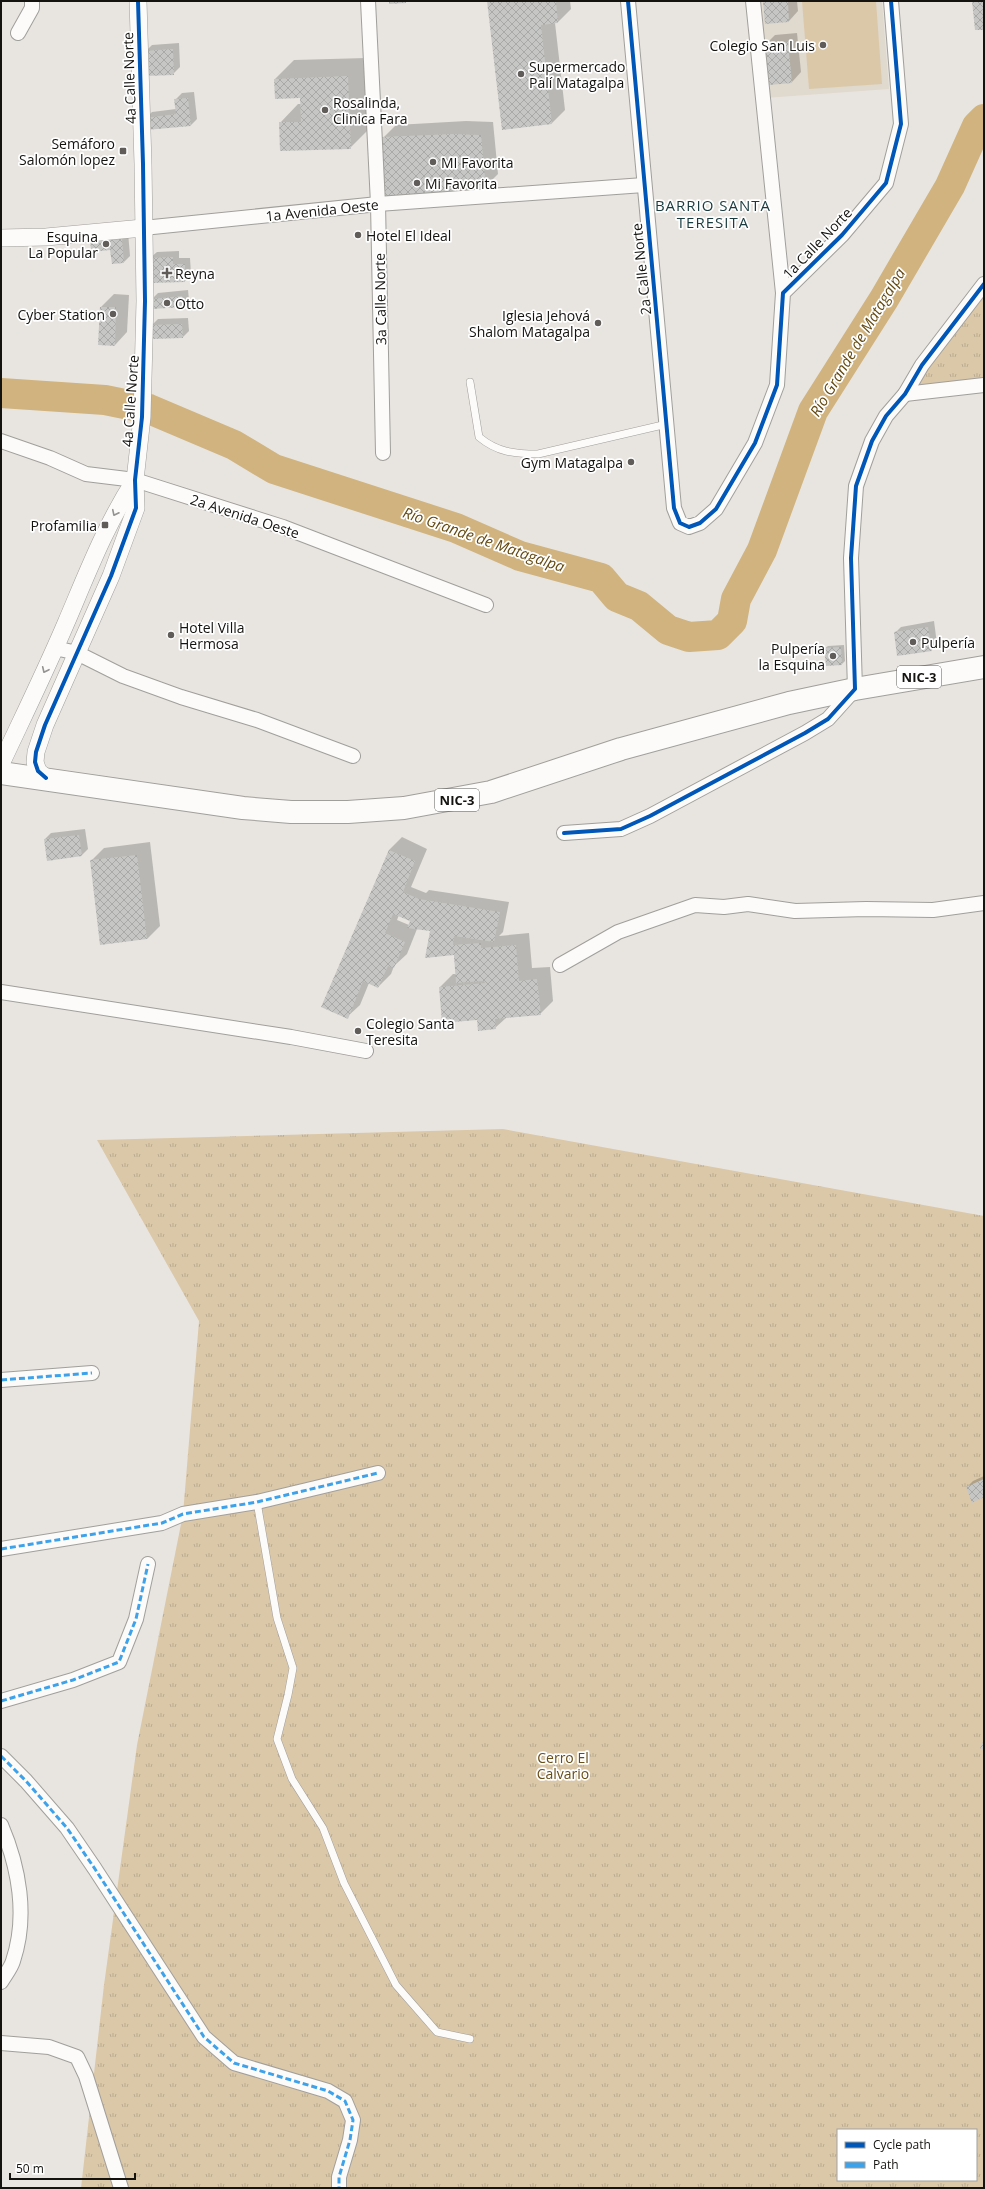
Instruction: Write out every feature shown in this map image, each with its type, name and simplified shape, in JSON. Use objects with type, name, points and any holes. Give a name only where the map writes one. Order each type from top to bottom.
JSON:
[{"type":"main road","name":"NIC-3","points":[[1,773],[46,778],[228,806],[271,810],[348,812],[404,808],[491,792],[621,749],[782,705],[855,689],[984,667]]},
{"type":"street","points":[[18,33],[32,8],[32,1]]},
{"type":"street","name":"4a Calle Norte","points":[[46,778],[38,771],[35,762],[36,752],[45,725],[129,533],[136,508],[135,473],[142,417],[144,373],[143,164],[138,1]]},
{"type":"street","name":"3a Calle Norte","points":[[368,1],[378,204],[383,453]]},
{"type":"street","name":"2a Calle Norte","points":[[628,1],[644,185],[668,424],[674,508],[680,523],[690,527]]},
{"type":"street","points":[[753,1],[783,293]]},
{"type":"street","name":"1a Calle Norte","points":[[690,527],[700,523],[716,509],[754,443],[777,385],[783,293],[842,236],[886,183],[901,124],[890,1]]},
{"type":"street","name":"1a Avenida Oeste","points":[[1,238],[46,237],[378,204],[644,185]]},
{"type":"street","points":[[564,832],[621,829],[650,816],[805,733],[828,719],[855,689],[851,558],[856,486],[872,442],[886,416],[905,394],[922,365],[984,284]]},
{"type":"street","points":[[905,394],[984,385]]},
{"type":"street","name":"2a Avenida Oeste","points":[[1,441],[50,458],[86,474],[135,473],[283,527],[486,605]]},
{"type":"street","name":"4a Calle Norte","points":[[1,764],[55,648],[118,505],[135,473]]},
{"type":"street","points":[[55,648],[77,653],[123,676],[181,697],[257,720],[353,756]]},
{"type":"street","points":[[560,965],[618,932],[695,905],[724,907],[748,904],[795,911],[866,909],[933,910],[984,903]]},
{"type":"street","points":[[1,992],[291,1037],[366,1052]]},
{"type":"street","points":[[1,1380],[92,1373]]},
{"type":"street","points":[[1,1549],[162,1523],[183,1514],[257,1502],[378,1473]]},
{"type":"street","points":[[1,1701],[72,1680],[119,1662],[136,1619],[148,1564]]},
{"type":"street","points":[[1,1756],[26,1781],[67,1828],[204,2037],[234,2063],[328,2091],[345,2101],[353,2120],[350,2140],[339,2177],[340,2188]]},
{"type":"street","points":[[1,1825],[11,1850],[18,1878],[20,1932],[13,1962],[1,1982]]},
{"type":"street","points":[[1,2043],[49,2047],[77,2057],[86,2076],[121,2188]]},
{"type":"lane","points":[[470,382],[479,437],[490,447],[517,454],[538,454],[668,424]]},
{"type":"lane","points":[[257,1502],[278,1618],[293,1668],[277,1739],[292,1779],[323,1828],[344,1883],[396,1985],[437,2032],[470,2038]]},
{"type":"shaded area","name":"Colegio San Luis","points":[[757,1],[882,1],[889,89],[765,98]]},
{"type":"green space","points":[[802,1],[876,1],[882,84],[809,89]]},
{"type":"green space","points":[[984,287],[984,385],[905,394]]},
{"type":"green space","name":"Cerro El Calvario","points":[[503,1129],[984,1216],[984,2188],[81,2188],[104,1985],[137,1745],[183,1514],[199,1321],[97,1140]]},
{"type":"building","points":[[389,1],[406,1],[406,3],[389,4]]},
{"type":"building","name":"Supermercado Palí Matagalpa","points":[[487,1],[556,1],[558,23],[541,25],[552,124],[502,130]]},
{"type":"building","points":[[763,1],[788,1],[789,22],[765,24]]},
{"type":"building","points":[[972,1],[984,1],[984,30],[975,30]]},
{"type":"building","points":[[788,42],[792,83],[769,85],[765,44]]},
{"type":"building","points":[[173,49],[174,75],[146,76],[145,51]]},
{"type":"building","name":"Rosalinda, Clinica Fara","points":[[348,76],[351,149],[280,151],[279,122],[301,122],[300,98],[275,99],[274,79]]},
{"type":"building","points":[[188,98],[191,126],[146,130],[145,118],[176,114],[174,99]]},
{"type":"building","name":"MI Favorita","points":[[452,134],[481,135],[486,188],[384,197],[382,137]]},
{"type":"building","name":"Esquina La Popular","points":[[119,235],[122,239],[124,263],[112,264],[110,250],[91,252],[90,238]]},
{"type":"building","name":"Reyna","points":[[173,257],[173,264],[185,264],[185,282],[150,283],[149,258]]},
{"type":"building","name":"Otto","points":[[182,296],[183,307],[152,309],[151,299]]},
{"type":"building","points":[[100,307],[116,307],[115,346],[98,345]]},
{"type":"building","points":[[182,324],[183,338],[152,339],[151,325]]},
{"type":"building","name":"Pulpería","points":[[928,627],[932,651],[897,656],[894,632]]},
{"type":"building","name":"Pulpería la Esquina","points":[[841,647],[842,665],[826,666],[824,648]]},
{"type":"building","points":[[79,835],[82,856],[47,861],[44,839]]},
{"type":"building","points":[[389,850],[415,861],[403,892],[419,899],[500,912],[494,942],[454,936],[453,945],[481,943],[481,948],[516,945],[519,981],[537,979],[541,1015],[495,1019],[496,1029],[478,1031],[477,1020],[442,1023],[439,987],[485,983],[484,981],[456,983],[454,955],[425,958],[430,931],[407,928],[410,921],[393,914],[385,933],[405,942],[394,968],[388,966],[378,988],[363,981],[348,1019],[321,1007]]},
{"type":"building","points":[[137,855],[147,939],[100,945],[90,860]]},
{"type":"building","points":[[984,1479],[984,1497],[972,1503],[966,1487]]},
{"type":"building","points":[[984,1740],[984,1750],[980,1748]]},
{"type":"waterway","name":"Río Grande de Matagalpa","points":[[1,393],[105,400],[149,409],[234,445],[274,469],[456,528],[520,556],[601,578],[617,597],[639,606],[668,630],[689,637],[718,635],[732,621],[736,599],[762,550],[813,411],[884,299],[950,186],[977,126],[984,119]]},
{"type":"marked path","points":[[1,1380],[92,1373]]},
{"type":"marked path","points":[[1,1549],[162,1523],[183,1514],[257,1502],[378,1473]]},
{"type":"marked path","points":[[1,1701],[73,1680],[119,1662],[136,1619],[148,1564]]},
{"type":"marked path","points":[[1,1756],[26,1781],[67,1828],[204,2037],[234,2063],[328,2091],[345,2101],[353,2120],[350,2140],[339,2177],[339,2188]]},
{"type":"cycle path","points":[[46,778],[38,771],[35,762],[36,752],[45,725],[111,576],[136,508],[135,480],[142,417],[145,301],[138,1]]},
{"type":"cycle path","points":[[628,1],[674,508],[680,523],[689,527],[700,523],[716,509],[755,443],[777,385],[783,293],[842,235],[886,183],[901,124],[891,1]]},
{"type":"cycle path","points":[[564,833],[621,829],[650,816],[805,733],[828,719],[855,689],[851,558],[856,486],[872,441],[886,416],[905,394],[922,365],[984,284]]},
{"type":"place","name":"Colegio San Luis","points":[[823,45]]},
{"type":"place","name":"Supermercado Palí Matagalpa","points":[[521,74]]},
{"type":"place","name":"Rosalinda, Clinica Fara","points":[[325,110]]},
{"type":"place","name":"Semáforo Salomón lopez","points":[[123,151]]},
{"type":"place","name":"MI Favorita","points":[[433,162]]},
{"type":"place","name":"Mi Favorita","points":[[417,183]]},
{"type":"place","name":"Hotel El Ideal","points":[[358,235]]},
{"type":"place","name":"Esquina La Popular","points":[[106,244]]},
{"type":"place","name":"Reyna","points":[[167,273]]},
{"type":"place","name":"Otto","points":[[167,303]]},
{"type":"place","name":"Cyber Station","points":[[113,314]]},
{"type":"place","name":"Iglesia Jehová Shalom Matagalpa","points":[[598,323]]},
{"type":"place","name":"Gym Matagalpa","points":[[631,462]]},
{"type":"place","name":"Profamilia","points":[[105,525]]},
{"type":"place","name":"Hotel Villa Hermosa","points":[[171,635]]},
{"type":"place","name":"Pulpería","points":[[913,642]]},
{"type":"place","name":"Pulpería la Esquina","points":[[833,656]]},
{"type":"place","name":"Colegio Santa Teresita","points":[[358,1031]]},
{"type":"district","name":"BARRIO SANTA TERESITA","points":[[713,214]]}]
